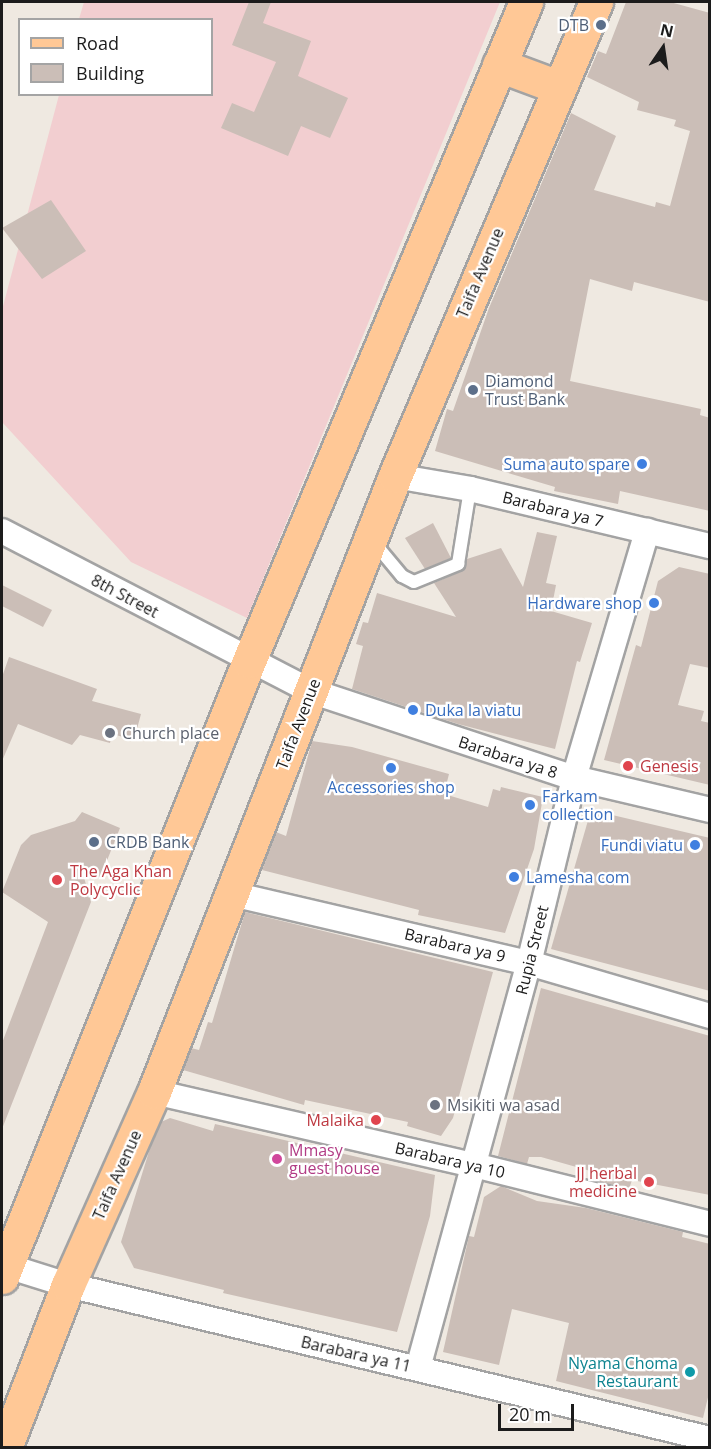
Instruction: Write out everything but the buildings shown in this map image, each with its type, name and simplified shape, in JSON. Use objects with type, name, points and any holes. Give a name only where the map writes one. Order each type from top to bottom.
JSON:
[{"type":"main road","points":[[3,1270],[249,662],[526,2]]},
{"type":"main road","name":"Taifa Avenue","points":[[5,1448],[68,1285],[154,1092],[395,476],[558,87],[596,2]]},
{"type":"main road","points":[[499,65],[558,87]]},
{"type":"street","name":"Barabara ya 7","points":[[395,476],[470,489],[710,546]]},
{"type":"street","name":"8th Street","points":[[2,531],[249,662],[311,691]]},
{"type":"street","name":"Rupia Street","points":[[418,1368],[530,963],[574,778],[647,531]]},
{"type":"street","name":"Barabara ya 8","points":[[311,691],[574,778],[710,810]]},
{"type":"street","name":"Barabara ya 9","points":[[232,894],[530,963],[710,1016]]},
{"type":"street","name":"Barabara ya 10","points":[[154,1092],[474,1165],[710,1224]]},
{"type":"street","name":"Barabara ya 11","points":[[3,1270],[418,1368],[706,1441]]},
{"type":"lane","points":[[371,539],[402,576],[414,582],[450,569],[458,564],[462,555],[470,489]]},
{"type":"shaded area","points":[[84,2],[500,2],[247,618],[131,562],[2,422],[2,310],[59,96],[213,96],[213,18],[79,18]]},
{"type":"place","name":"DTB","points":[[601,25]]},
{"type":"place","name":"Diamond Trust Bank","points":[[473,390]]},
{"type":"place","name":"Suma auto spare","points":[[642,464]]},
{"type":"place","name":"Hardware shop","points":[[654,603]]},
{"type":"place","name":"Duka la viatu","points":[[413,710]]},
{"type":"place","name":"Church place","points":[[110,733]]},
{"type":"place","name":"Genesis","points":[[628,766]]},
{"type":"place","name":"Accessories shop","points":[[391,768]]},
{"type":"place","name":"Farkam collection","points":[[530,805]]},
{"type":"place","name":"CRDB Bank","points":[[94,842]]},
{"type":"place","name":"Fundi viatu","points":[[695,845]]},
{"type":"place","name":"Lamesha com","points":[[514,877]]},
{"type":"place","name":"The Aga Khan Polycyclic","points":[[57,880]]},
{"type":"place","name":"Msikiti wa asad","points":[[435,1105]]},
{"type":"place","name":"Malaika","points":[[376,1120]]},
{"type":"place","name":"Mmasy guest house","points":[[277,1159]]},
{"type":"place","name":"JJ herbal medicine","points":[[649,1182]]},
{"type":"place","name":"Nyama Choma Restaurant","points":[[690,1372]]}]
